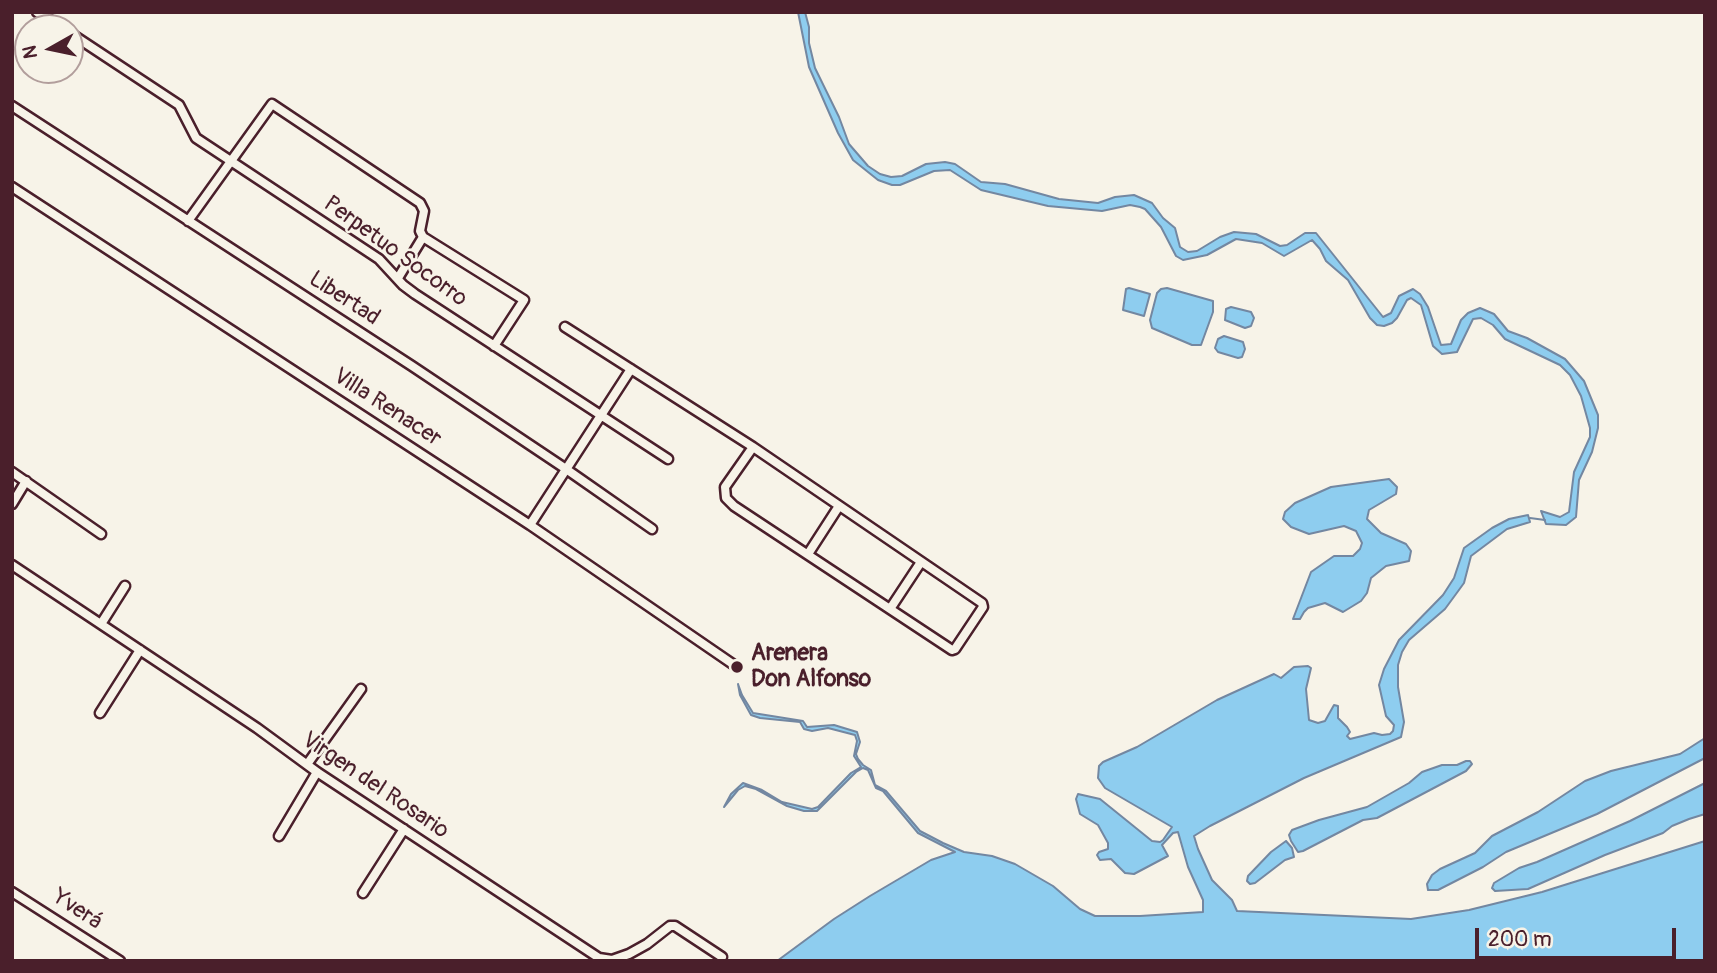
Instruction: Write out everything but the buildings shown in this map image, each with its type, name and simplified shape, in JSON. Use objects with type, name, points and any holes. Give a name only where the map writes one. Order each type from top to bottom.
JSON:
[{"type":"street","name":"Perpetuo Socorro","points":[[84,42],[171,98],[179,105],[196,138],[379,260],[415,294],[668,460]]},
{"type":"street","points":[[188,221],[272,104],[420,203],[424,211],[419,231],[423,237],[524,300],[494,346]]},
{"type":"street","name":"Libertad","points":[[12,106],[566,469],[652,530]]},
{"type":"street","name":"Villa Renacer","points":[[12,187],[530,525],[737,667]]},
{"type":"street","points":[[398,278],[423,237]]},
{"type":"street","points":[[565,327],[753,447],[983,605],[956,649],[952,650],[734,506],[726,498],[724,488],[753,447]]},
{"type":"street","points":[[530,525],[631,369]]},
{"type":"street","points":[[12,472],[101,534]]},
{"type":"street","points":[[12,505],[26,481]]},
{"type":"street","points":[[808,554],[839,506]]},
{"type":"street","points":[[890,609],[921,562]]},
{"type":"street","name":"Virgen del Rosario","points":[[12,565],[309,764],[317,772],[599,958],[612,960],[629,954],[670,926],[675,926],[722,957]]},
{"type":"street","points":[[101,624],[125,586]]},
{"type":"street","points":[[100,713],[140,650]]},
{"type":"street","points":[[309,764],[361,689]]},
{"type":"street","points":[[279,836],[317,772]]},
{"type":"street","points":[[363,893],[404,830]]},
{"type":"street","name":"Yverá","points":[[12,892],[120,961]]},
{"type":"water","points":[[798,12],[805,12],[815,68],[849,144],[868,166],[880,174],[902,176],[926,164],[945,162],[955,164],[981,182],[1005,184],[1059,199],[1098,203],[1115,197],[1134,195],[1152,203],[1175,228],[1180,247],[1188,252],[1197,251],[1234,232],[1256,234],[1280,246],[1287,245],[1305,233],[1316,233],[1383,317],[1391,313],[1399,296],[1413,289],[1420,294],[1428,307],[1441,345],[1451,344],[1461,320],[1468,313],[1480,308],[1494,314],[1508,331],[1565,359],[1584,381],[1598,415],[1592,452],[1579,480],[1576,517],[1566,525],[1546,524],[1541,511],[1560,517],[1569,512],[1574,472],[1590,437],[1581,396],[1570,375],[1560,365],[1505,339],[1493,325],[1481,318],[1473,319],[1457,352],[1442,354],[1433,346],[1421,305],[1411,298],[1392,323],[1377,325],[1348,280],[1326,261],[1312,240],[1284,256],[1262,243],[1236,239],[1207,255],[1183,260],[1176,256],[1161,227],[1140,207],[1130,205],[1102,211],[1048,206],[981,190],[950,170],[934,171],[900,185],[878,180],[853,160],[838,133],[809,67]]},
{"type":"water","points":[[1167,288],[1213,301],[1213,312],[1201,345],[1192,345],[1152,328],[1150,320],[1157,293]]},
{"type":"water","points":[[1126,289],[1150,294],[1144,316],[1123,310]]},
{"type":"water","points":[[1231,307],[1251,312],[1254,318],[1251,326],[1245,328],[1225,320],[1226,309]]},
{"type":"water","points":[[1224,336],[1243,342],[1245,349],[1242,357],[1218,352],[1215,348],[1218,339]]},
{"type":"water","points":[[1389,479],[1397,487],[1396,494],[1369,510],[1367,519],[1381,533],[1406,544],[1411,551],[1409,561],[1386,566],[1371,578],[1367,593],[1361,601],[1343,612],[1325,603],[1308,608],[1300,619],[1293,619],[1311,572],[1334,556],[1353,556],[1362,543],[1356,531],[1344,526],[1309,534],[1291,527],[1283,519],[1285,512],[1295,503],[1331,487]]},
{"type":"water","points":[[1528,515],[1530,522],[1507,529],[1471,556],[1464,583],[1445,609],[1409,640],[1402,652],[1398,665],[1398,687],[1404,722],[1401,737],[1304,778],[1210,826],[1194,836],[1198,849],[1212,880],[1232,900],[1237,911],[1411,919],[1469,910],[1542,892],[1705,841],[1705,961],[777,961],[870,896],[931,860],[955,852],[918,833],[883,791],[876,788],[868,770],[863,768],[817,811],[804,811],[787,806],[745,786],[738,790],[724,807],[731,794],[743,783],[762,790],[782,802],[812,809],[818,807],[851,773],[861,767],[854,756],[857,741],[855,735],[828,728],[812,731],[804,729],[800,722],[751,715],[740,695],[738,684],[753,713],[803,721],[807,727],[834,725],[857,732],[860,742],[856,754],[863,765],[871,770],[875,785],[886,791],[920,831],[943,843],[964,852],[992,856],[1015,864],[1053,886],[1080,909],[1095,916],[1203,912],[1203,900],[1188,867],[1178,832],[1173,833],[1162,845],[1168,856],[1134,874],[1125,873],[1111,859],[1100,860],[1097,855],[1108,849],[1108,843],[1098,825],[1080,814],[1076,799],[1078,794],[1100,799],[1152,841],[1163,840],[1172,827],[1105,788],[1098,778],[1099,766],[1217,700],[1274,674],[1281,678],[1294,667],[1311,668],[1306,689],[1309,720],[1318,723],[1325,721],[1334,705],[1338,706],[1338,718],[1350,732],[1347,736],[1350,739],[1374,733],[1390,734],[1394,725],[1386,716],[1379,685],[1399,640],[1443,595],[1454,578],[1464,548],[1509,519]]},
{"type":"water","points":[[1705,738],[1705,758],[1597,814],[1506,852],[1438,890],[1428,890],[1427,884],[1432,875],[1440,869],[1475,853],[1492,836],[1538,812],[1585,781],[1611,771],[1680,754]]},
{"type":"water","points":[[1466,761],[1472,764],[1466,771],[1377,818],[1363,820],[1303,851],[1298,852],[1291,841],[1289,835],[1292,830],[1367,807],[1409,783],[1422,772]]},
{"type":"water","points":[[1705,783],[1705,814],[1528,889],[1495,891],[1492,888],[1494,883],[1519,868],[1630,821]]},
{"type":"water","points":[[1286,841],[1292,848],[1294,857],[1285,860],[1250,884],[1247,881],[1248,876]]},
{"type":"waterway","points":[[1530,518],[1545,520]]},
{"type":"place","name":"Arenera Don Alfonso","points":[[737,667]]}]
